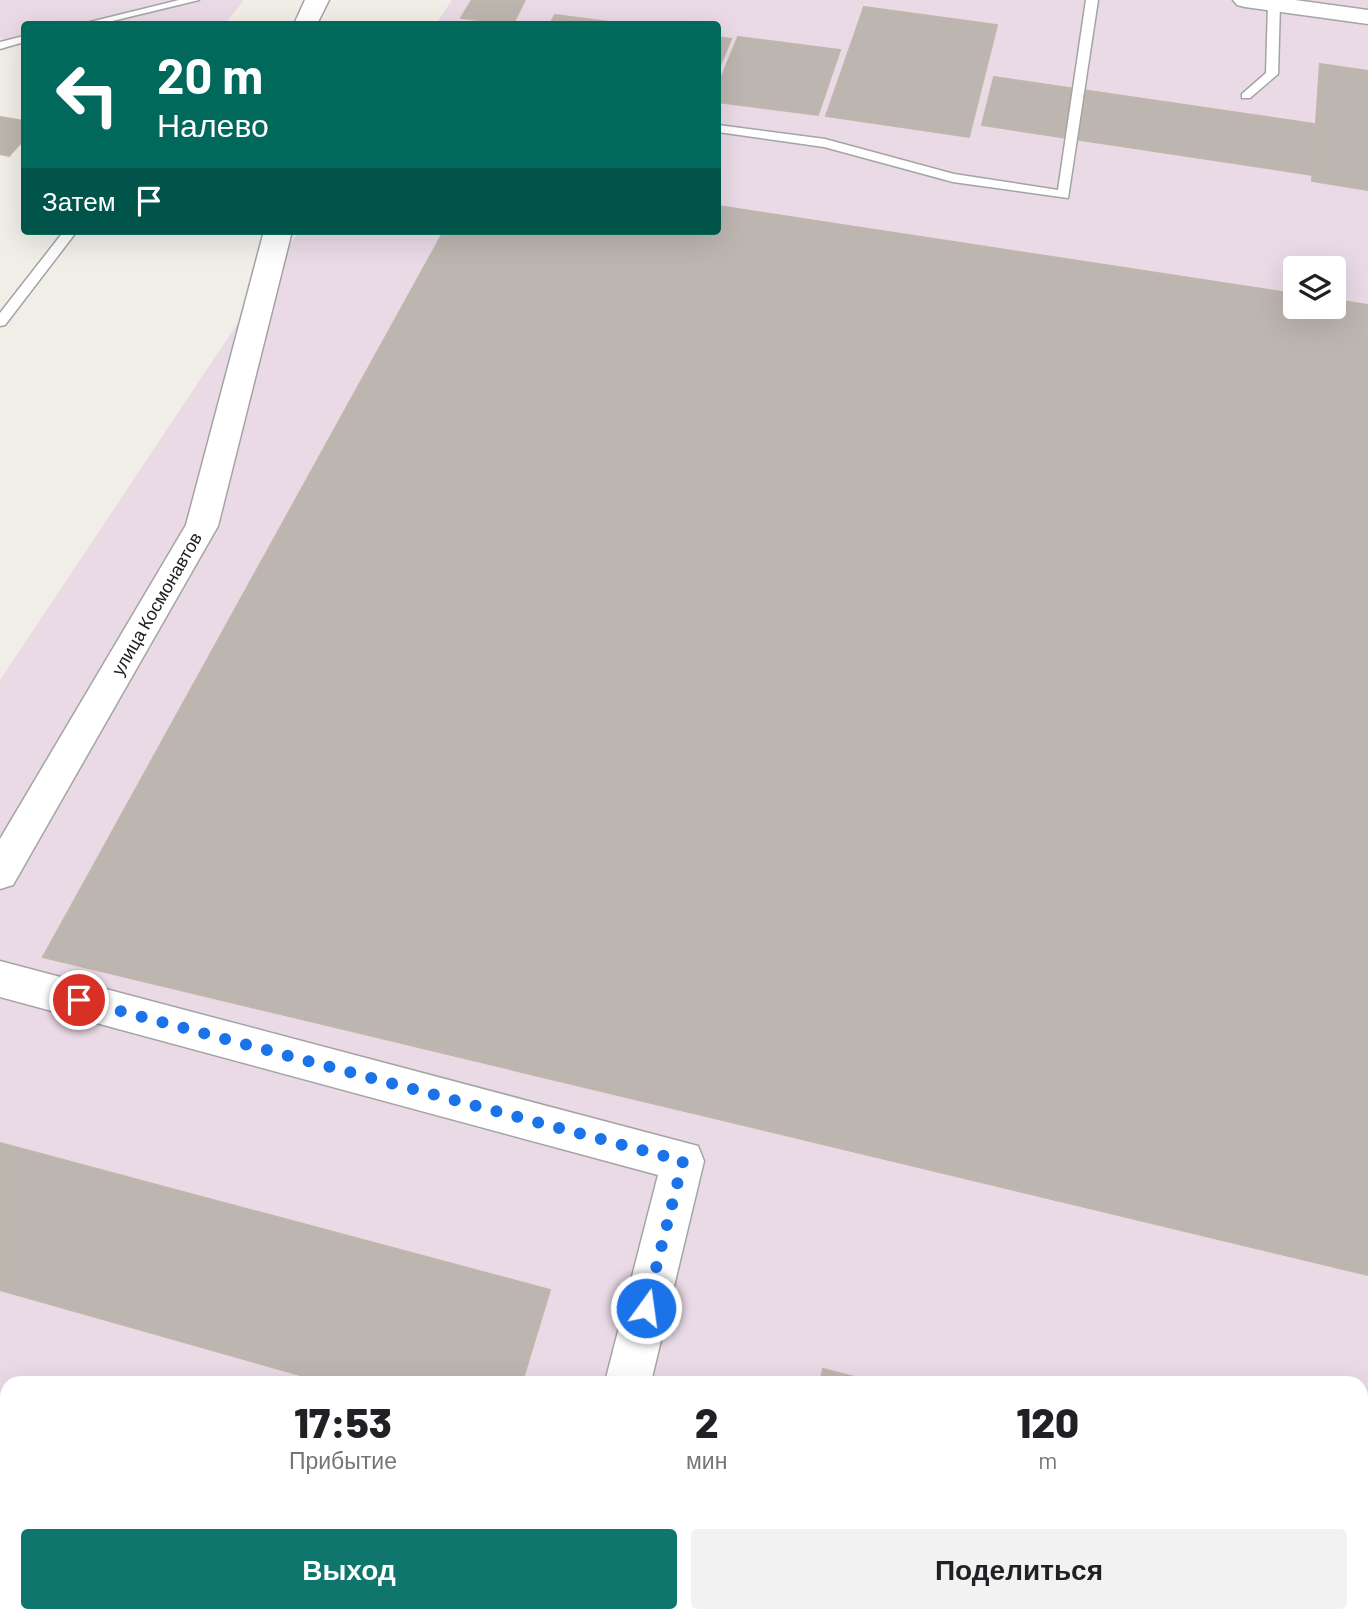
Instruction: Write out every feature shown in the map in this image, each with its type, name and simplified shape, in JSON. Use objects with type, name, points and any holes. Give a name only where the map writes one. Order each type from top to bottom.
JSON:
[{"type":"street","points":[[307,21],[317,0]]},
{"type":"street","points":[[1245,0],[1331,6],[1368,17]]},
{"type":"street","name":"улица Космонавтов","points":[[0,873],[202,526],[277,235]]},
{"type":"street","points":[[0,979],[683,1161],[629,1376]]},
{"type":"lane","points":[[101,21],[193,0]]},
{"type":"lane","points":[[721,129],[825,143],[953,178],[1064,195],[1092,0]]},
{"type":"lane","points":[[1246,96],[1272,74],[1274,4]]},
{"type":"lane","points":[[0,46],[21,40]]},
{"type":"lane","points":[[0,322],[68,235]]},
{"type":"shaded area","points":[[0,0],[244,0],[227,21],[21,21],[21,42],[0,39]]},
{"type":"shaded area","points":[[452,0],[1368,0],[1368,1376],[0,1376],[0,680],[296,235],[721,235],[721,21],[438,21]]},
{"type":"building","points":[[472,0],[525,0],[514,21],[461,18]]},
{"type":"building","points":[[864,7],[997,25],[969,137],[826,116]]},
{"type":"building","points":[[555,15],[602,21],[552,21]]},
{"type":"building","points":[[721,37],[731,39],[721,63]]},
{"type":"building","points":[[738,37],[840,50],[818,115],[721,102],[721,79]]},
{"type":"building","points":[[1320,64],[1368,71],[1368,190],[1312,181]]},
{"type":"building","points":[[994,77],[1315,124],[1313,175],[982,125]]},
{"type":"building","points":[[0,117],[21,120],[21,142],[9,156],[0,154]]},
{"type":"building","points":[[721,206],[1283,292],[1283,319],[1346,319],[1346,302],[1368,305],[1368,1275],[43,957],[442,235],[721,235]]},
{"type":"building","points":[[0,1143],[550,1290],[524,1376],[304,1376],[0,1290]]},
{"type":"building","points":[[823,1369],[850,1376],[821,1376]]},
{"type":"route","points":[[79,1000],[683,1161],[646,1308]]}]
